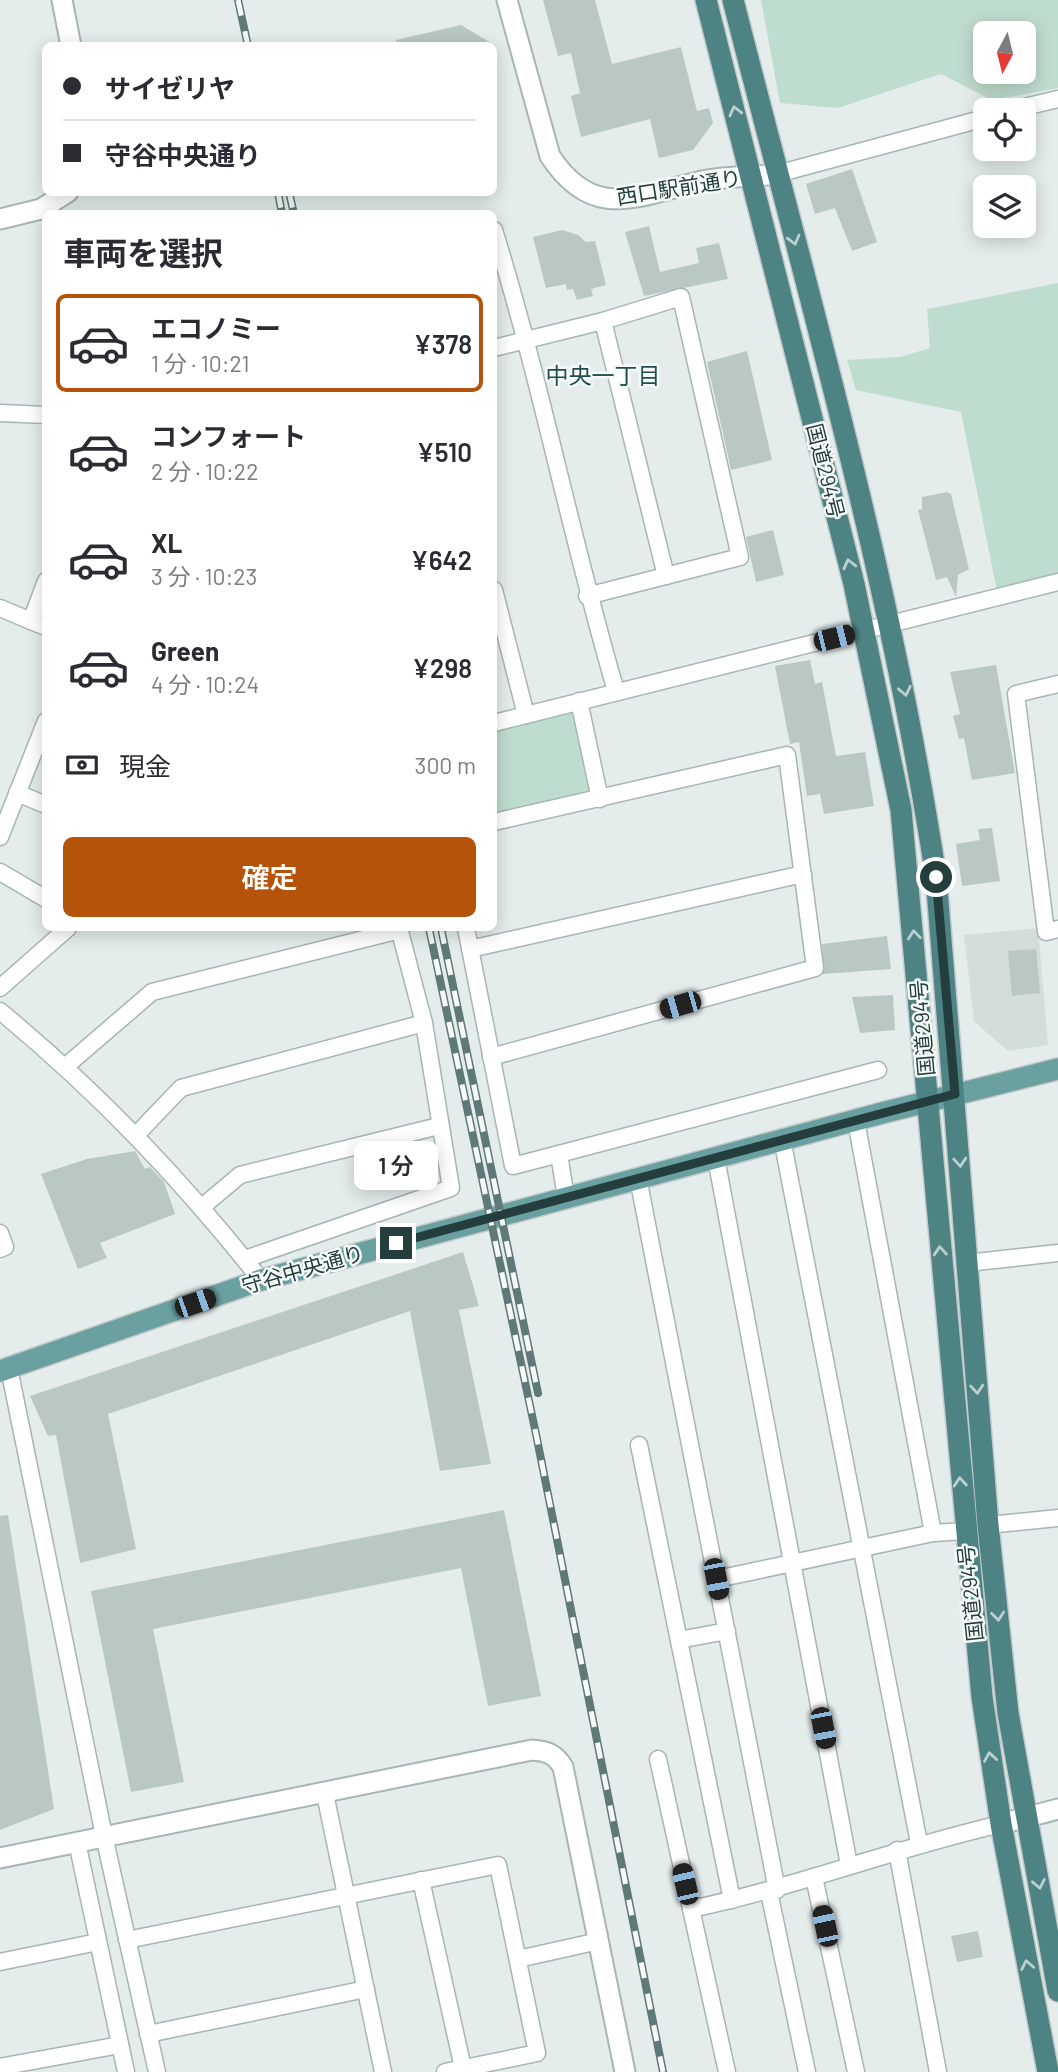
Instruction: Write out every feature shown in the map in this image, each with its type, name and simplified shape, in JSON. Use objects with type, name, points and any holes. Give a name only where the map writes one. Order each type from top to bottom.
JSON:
[{"type":"highway","name":"国道294号","points":[[706,0],[864,631],[901,810],[930,1101],[965,1531],[982,1697],[1001,1824],[1048,2072]]},
{"type":"highway","name":"国道294号","points":[[733,0],[890,625],[910,717],[936,877],[988,1525],[1008,1713],[1058,1991]]},
{"type":"main road","name":"守谷中央通り","points":[[4,1370],[261,1280],[955,1094],[1057,1073]]},
{"type":"street","points":[[62,0],[70,42]]},
{"type":"street","name":"西口駅前通り","points":[[507,0],[543,136],[556,165],[575,187],[592,196],[626,200],[717,178],[777,174]]},
{"type":"street","points":[[1036,104],[1058,99]]},
{"type":"street","points":[[777,174],[973,121]]},
{"type":"street","points":[[0,219],[41,209],[62,196]]},
{"type":"street","points":[[497,241],[587,596],[616,691]]},
{"type":"street","points":[[497,347],[603,321],[681,297],[740,557],[587,596]]},
{"type":"street","points":[[603,321],[666,576]]},
{"type":"street","points":[[0,413],[42,415]]},
{"type":"street","points":[[497,722],[1058,582]]},
{"type":"street","points":[[0,608],[38,624],[42,602]]},
{"type":"street","points":[[497,602],[526,715]]},
{"type":"street","points":[[1058,684],[1016,694],[1046,932],[1058,929]]},
{"type":"street","points":[[579,701],[600,799]]},
{"type":"street","points":[[0,837],[42,731]]},
{"type":"street","points":[[491,1057],[815,968],[787,755],[497,821]]},
{"type":"street","points":[[18,793],[42,803]]},
{"type":"street","points":[[0,872],[42,897]]},
{"type":"street","points":[[470,949],[803,874]]},
{"type":"street","points":[[0,988],[65,931]]},
{"type":"street","points":[[66,1066],[152,992],[392,931]]},
{"type":"street","points":[[245,1259],[451,1188],[424,1023],[401,931]]},
{"type":"street","points":[[467,931],[513,1166],[878,1070]]},
{"type":"street","points":[[0,1011],[66,1066],[137,1134],[202,1207],[261,1280]]},
{"type":"street","points":[[137,1134],[181,1088],[424,1023]]},
{"type":"street","points":[[856,1121],[933,1533]]},
{"type":"street","points":[[202,1207],[240,1175],[439,1126]]},
{"type":"street","points":[[782,1139],[919,1843]]},
{"type":"street","points":[[559,1154],[566,1198]]},
{"type":"street","points":[[716,1157],[849,1865]]},
{"type":"street","points":[[638,1178],[727,1631],[807,2072]]},
{"type":"street","points":[[0,1233],[5,1247],[0,1249]]},
{"type":"street","points":[[967,1263],[1058,1253]]},
{"type":"street","points":[[4,1370],[157,2072]]},
{"type":"street","points":[[639,1446],[732,1900]]},
{"type":"street","points":[[988,1525],[1058,1518]]},
{"type":"street","points":[[716,1579],[933,1533],[965,1531]]},
{"type":"street","points":[[679,1640],[727,1631]]},
{"type":"street","points":[[0,1858],[533,1750],[557,1757],[563,1767],[625,2072]]},
{"type":"street","points":[[658,1759],[727,2072]]},
{"type":"street","points":[[325,1794],[383,2072]]},
{"type":"street","points":[[691,1909],[773,1891],[919,1843],[1058,1809]]},
{"type":"street","points":[[77,1842],[126,2072]]},
{"type":"street","points":[[897,1850],[938,2072]]},
{"type":"street","points":[[127,1940],[498,1865],[537,2053],[445,2072]]},
{"type":"street","points":[[814,1877],[856,2072]]},
{"type":"street","points":[[421,1880],[463,2068]]},
{"type":"street","points":[[518,1959],[599,1941]]},
{"type":"street","points":[[0,1962],[98,1942]]},
{"type":"street","points":[[148,2034],[366,1989]]},
{"type":"street","points":[[0,2067],[120,2045]]},
{"type":"shaded area","points":[[1038,928],[1048,1045],[1008,1051],[974,1021],[964,935]]},
{"type":"green space","points":[[761,0],[1058,0],[1058,88],[1003,98],[988,98],[941,74],[838,108],[780,103]]},
{"type":"green space","points":[[1058,283],[1058,582],[998,596],[961,412],[856,390],[847,360],[900,357],[930,348],[927,309]]},
{"type":"green space","points":[[579,701],[600,799],[497,821],[497,722]]},
{"type":"building","points":[[543,0],[595,0],[612,64],[681,47],[697,111],[709,108],[713,123],[693,150],[659,158],[650,119],[581,137],[571,96],[580,93],[571,53],[558,56]]},
{"type":"building","points":[[461,25],[489,42],[396,42]]},
{"type":"building","points":[[852,169],[877,242],[852,251],[835,208],[815,214],[806,184]]},
{"type":"building","points":[[649,226],[660,272],[699,263],[696,248],[719,243],[728,279],[644,296],[625,232]]},
{"type":"building","points":[[562,230],[578,235],[586,242],[595,241],[606,285],[591,289],[593,296],[577,300],[573,289],[567,290],[566,284],[546,288],[533,237]]},
{"type":"building","points":[[747,351],[772,460],[731,470],[707,362]]},
{"type":"building","points":[[947,492],[951,494],[969,569],[958,575],[956,597],[947,577],[936,580],[918,510],[922,509],[922,497]]},
{"type":"building","points":[[773,530],[784,575],[756,582],[746,537]]},
{"type":"building","points":[[810,660],[815,684],[822,682],[836,756],[865,752],[874,806],[824,814],[820,794],[807,796],[799,742],[790,744],[775,666]]},
{"type":"building","points":[[996,665],[1015,773],[972,780],[964,738],[959,739],[953,716],[960,714],[950,672]]},
{"type":"building","points":[[992,828],[1000,881],[962,886],[956,844],[980,840],[978,829]]},
{"type":"building","points":[[887,936],[891,969],[823,974],[822,944]]},
{"type":"building","points":[[1036,949],[1040,993],[1012,996],[1008,951]]},
{"type":"building","points":[[893,995],[895,1030],[860,1033],[852,997]]},
{"type":"building","points":[[135,1151],[145,1169],[150,1167],[164,1182],[175,1214],[100,1243],[107,1258],[78,1269],[41,1174],[87,1159]]},
{"type":"building","points":[[463,1252],[479,1306],[459,1310],[491,1464],[440,1471],[410,1311],[108,1414],[136,1549],[80,1563],[56,1435],[48,1436],[30,1396]]},
{"type":"building","points":[[504,1510],[541,1696],[488,1706],[461,1568],[153,1629],[184,1782],[131,1792],[91,1591]]},
{"type":"building","points":[[8,1515],[54,1809],[0,1830],[0,1516]]},
{"type":"building","points":[[978,1931],[983,1957],[957,1962],[951,1936]]},
{"type":"railway","points":[[238,0],[247,42]]},
{"type":"railway","points":[[279,196],[281,210]]},
{"type":"railway","points":[[290,196],[293,210]]},
{"type":"railway","points":[[430,931],[536,1434],[663,2072]]},
{"type":"railway","points":[[442,931],[538,1393]]},
{"type":"district","name":"中央一丁目","points":[[603,376]]},
{"type":"route","points":[[396,1243],[955,1094],[936,877]]}]
